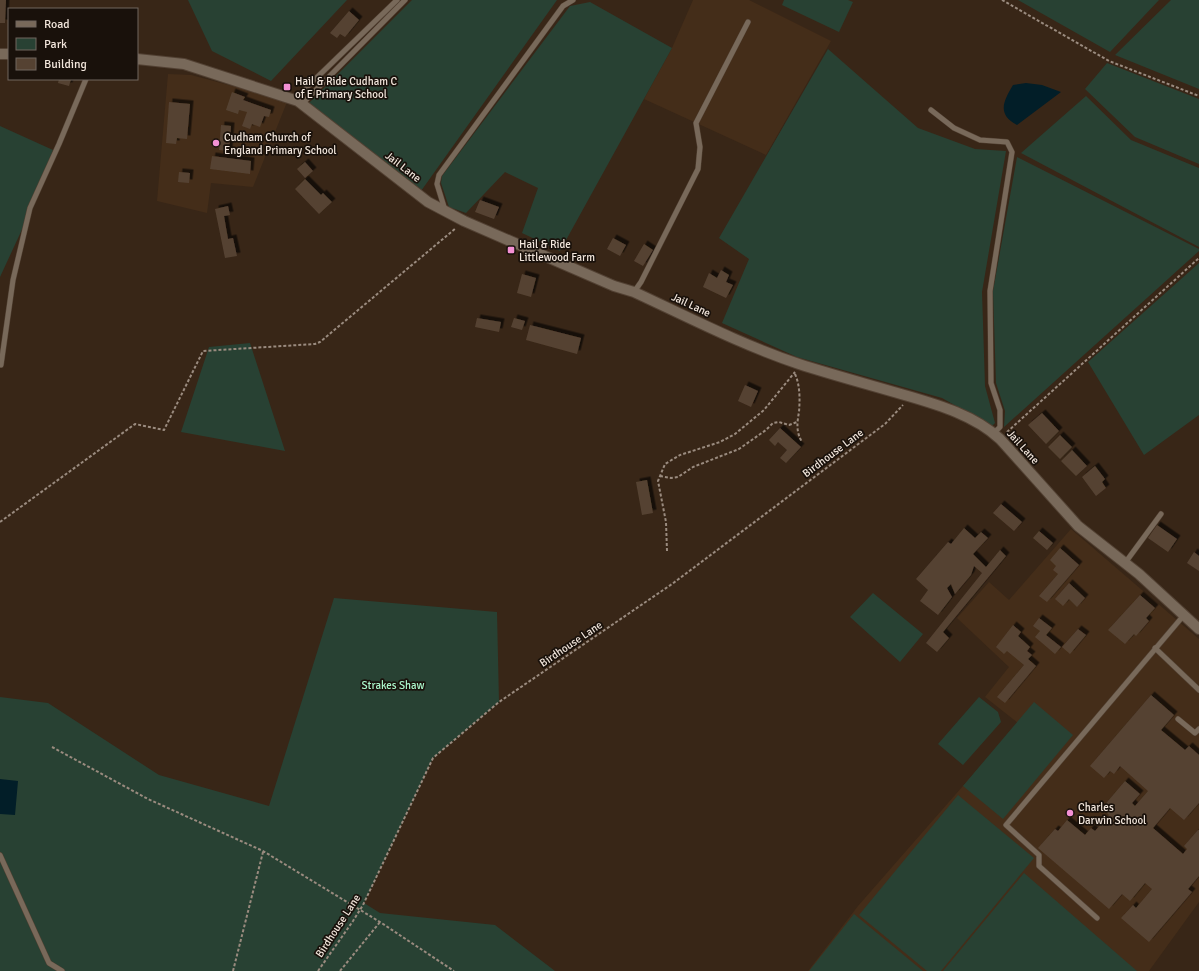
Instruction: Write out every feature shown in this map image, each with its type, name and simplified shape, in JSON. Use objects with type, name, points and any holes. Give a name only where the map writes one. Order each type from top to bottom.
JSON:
[{"type":"street","name":"Jail Lane","points":[[138,59],[184,64],[300,102],[428,202],[464,221],[614,286],[634,292],[760,349],[799,364],[940,405],[968,418],[997,436],[1078,526],[1125,563],[1199,629]]},
{"type":"lane","points":[[300,102],[306,88],[397,0]]},
{"type":"lane","points":[[300,102],[406,0]]},
{"type":"lane","points":[[445,211],[437,184],[439,175],[563,6],[573,0]]},
{"type":"lane","points":[[634,292],[641,282],[698,169],[700,147],[696,123],[748,22]]},
{"type":"lane","points":[[1,365],[13,280],[30,208],[86,80]]},
{"type":"lane","points":[[931,110],[954,128],[980,140],[1007,142],[1012,152],[990,291],[991,382],[1000,410],[1000,427],[997,436]]},
{"type":"lane","points":[[1125,563],[1161,514]]},
{"type":"lane","points":[[1097,918],[1040,866],[1039,855],[1006,825],[1184,615]]},
{"type":"lane","points":[[1155,648],[1199,690]]},
{"type":"lane","points":[[1178,719],[1195,733],[1199,729]]},
{"type":"lane","points":[[0,855],[49,963],[62,971]]},
{"type":"path","points":[[1002,0],[1109,61],[1199,96]]},
{"type":"path","points":[[0,522],[135,424],[164,430],[203,351],[315,344],[320,342],[464,221]]},
{"type":"path","points":[[997,436],[1199,258]]},
{"type":"path","points":[[667,551],[666,522],[658,481],[666,464],[680,455],[720,442],[735,434],[764,410],[795,374],[799,364]]},
{"type":"path","points":[[795,374],[798,381],[799,393],[797,422],[798,436],[802,442]]},
{"type":"path","name":"Birdhouse Lane","points":[[318,971],[360,910],[433,758],[499,702],[672,584],[885,424],[911,397]]},
{"type":"path","points":[[660,476],[678,478],[693,467],[739,449],[766,430],[773,423],[779,422],[789,425],[797,422]]},
{"type":"path","points":[[52,748],[148,799],[263,851],[380,922],[454,971]]},
{"type":"path","points":[[233,971],[263,851]]},
{"type":"path","points":[[340,971],[380,922]]},
{"type":"shaded area","points":[[693,0],[749,0],[831,41],[766,155],[644,99],[672,48]]},
{"type":"shaded area","name":"Cudham Church of England Primary School","points":[[168,74],[191,75],[263,94],[287,102],[253,187],[211,183],[207,213],[157,201]]},
{"type":"shaded area","name":"Charles Darwin School","points":[[1071,529],[1199,639],[1199,902],[1149,971],[808,971],[858,906],[1018,723],[985,697],[1009,667],[957,618],[989,582],[1009,600]]},
{"type":"green space","points":[[188,0],[347,0],[271,81],[212,51]]},
{"type":"green space","points":[[412,0],[557,0],[421,191],[308,104]]},
{"type":"green space","points":[[784,0],[848,0],[853,2],[839,32],[782,5]]},
{"type":"green space","points":[[1018,0],[1159,0],[1110,52]]},
{"type":"green space","points":[[1171,0],[1199,0],[1199,89],[1115,55]]},
{"type":"green space","points":[[590,2],[672,48],[560,251],[522,233],[538,188],[505,172],[466,213],[449,207],[441,183],[442,176],[570,6]]},
{"type":"green space","points":[[828,49],[918,128],[975,149],[1006,151],[982,292],[985,386],[995,423],[992,426],[942,398],[797,357],[722,323],[749,259],[719,238]]},
{"type":"green space","points":[[1107,63],[1199,99],[1199,164],[1135,137],[1085,89]]},
{"type":"green space","points":[[1086,96],[1131,140],[1199,168],[1199,247],[1021,153]]},
{"type":"green space","points":[[0,126],[53,150],[38,195],[0,277]]},
{"type":"green space","points":[[1017,157],[1199,249],[1199,251],[1004,427],[1005,411],[996,383],[993,291]]},
{"type":"green space","points":[[1199,263],[1199,415],[1144,455],[1088,362]]},
{"type":"green space","points":[[250,343],[285,451],[181,432],[209,347]]},
{"type":"green space","points":[[873,593],[923,634],[900,662],[850,617]]},
{"type":"green space","name":"Strakes Shaw","points":[[334,598],[497,612],[499,702],[433,758],[364,903],[380,913],[495,925],[555,971],[0,971],[0,697],[48,703],[159,775],[269,806]]},
{"type":"green space","points":[[979,697],[998,712],[1001,722],[963,765],[938,744]]},
{"type":"green space","points":[[1034,702],[1073,735],[1003,819],[963,786]]},
{"type":"green space","points":[[958,795],[1034,858],[941,971],[927,971],[859,915]]},
{"type":"green space","points":[[1024,873],[1137,971],[943,971]]},
{"type":"green space","points":[[854,914],[923,971],[809,971]]},
{"type":"water","points":[[1026,83],[1042,85],[1061,92],[1017,125],[1011,121],[1004,112],[1005,102],[1013,85]]},
{"type":"water","points":[[0,779],[18,781],[15,815],[0,814]]},
{"type":"building","points":[[0,0],[6,0],[5,23],[0,23]]},
{"type":"building","points":[[349,11],[359,20],[345,37],[340,34],[337,38],[330,33]]},
{"type":"building","points":[[59,80],[71,80],[69,86],[58,83]]},
{"type":"building","points":[[232,92],[245,97],[243,100],[271,110],[269,117],[264,116],[260,127],[252,124],[250,129],[242,126],[247,112],[239,110],[238,114],[226,110]]},
{"type":"building","points":[[169,102],[190,104],[187,139],[177,138],[176,144],[166,143]]},
{"type":"building","points":[[221,125],[231,126],[229,151],[219,150]]},
{"type":"building","points":[[212,156],[251,161],[250,174],[210,169]]},
{"type":"building","points":[[305,162],[313,171],[305,178],[297,169]]},
{"type":"building","points":[[179,172],[190,173],[189,183],[178,182]]},
{"type":"building","points":[[305,179],[321,195],[323,193],[332,202],[319,214],[295,189]]},
{"type":"building","points":[[480,200],[499,207],[494,219],[475,212]]},
{"type":"building","points":[[228,206],[230,215],[224,216],[228,239],[233,238],[237,256],[225,258],[215,209]]},
{"type":"building","points":[[613,238],[626,245],[620,256],[607,249]]},
{"type":"building","points":[[644,244],[653,250],[643,266],[634,261]]},
{"type":"building","points":[[721,270],[729,275],[726,282],[733,285],[726,298],[703,287],[709,273],[717,278]]},
{"type":"building","points":[[522,274],[536,278],[531,297],[517,293]]},
{"type":"building","points":[[477,318],[501,322],[499,332],[475,327]]},
{"type":"building","points":[[514,318],[525,321],[522,330],[511,327]]},
{"type":"building","points":[[530,325],[581,338],[577,354],[526,340]]},
{"type":"building","points":[[745,385],[758,391],[751,407],[738,401]]},
{"type":"building","points":[[1042,413],[1059,431],[1046,444],[1028,425]]},
{"type":"building","points":[[780,428],[801,447],[786,463],[780,458],[787,450],[778,442],[775,446],[769,440]]},
{"type":"building","points":[[1060,435],[1072,447],[1060,459],[1048,447]]},
{"type":"building","points":[[1072,450],[1087,466],[1076,476],[1061,461]]},
{"type":"building","points":[[1095,466],[1105,479],[1102,482],[1106,488],[1096,496],[1082,477]]},
{"type":"building","points":[[647,480],[653,513],[642,515],[636,482]]},
{"type":"building","points":[[1001,504],[1022,522],[1014,531],[993,513]]},
{"type":"building","points":[[1157,525],[1177,539],[1168,552],[1148,538]]},
{"type":"building","points":[[964,528],[975,538],[981,532],[988,538],[973,554],[986,567],[1000,550],[1006,556],[943,632],[949,638],[937,652],[926,643],[982,573],[974,566],[971,575],[955,594],[951,584],[947,588],[952,597],[938,615],[920,601],[928,590],[916,579],[948,542],[951,544]]},
{"type":"building","points":[[1039,531],[1053,543],[1047,550],[1033,538]]},
{"type":"building","points":[[1060,548],[1079,565],[1047,602],[1039,596],[1058,574],[1053,570],[1056,566],[1050,560]]},
{"type":"building","points":[[1194,552],[1199,556],[1199,571],[1187,563]]},
{"type":"building","points":[[1069,583],[1085,598],[1077,607],[1069,599],[1063,606],[1055,599]]},
{"type":"building","points":[[1140,595],[1155,608],[1146,618],[1149,621],[1136,636],[1134,634],[1125,644],[1108,630]]},
{"type":"building","points":[[1039,618],[1052,628],[1046,635],[1061,647],[1055,654],[1035,637],[1040,631],[1033,626]]},
{"type":"building","points":[[1013,625],[1021,632],[1018,636],[1030,647],[1027,651],[1032,655],[1028,659],[1036,666],[1005,703],[997,697],[1024,665],[1007,651],[1004,654],[996,647]]},
{"type":"building","points":[[1078,629],[1086,635],[1070,654],[1062,647]]},
{"type":"building","points":[[1151,695],[1174,715],[1161,730],[1185,750],[1189,746],[1199,755],[1199,803],[1184,820],[1170,808],[1153,828],[1183,854],[1187,849],[1184,846],[1199,830],[1199,876],[1188,889],[1192,892],[1149,942],[1121,918],[1133,905],[1136,908],[1152,889],[1145,883],[1130,901],[1122,894],[1109,909],[1038,848],[1055,829],[1058,831],[1067,820],[1085,835],[1091,828],[1095,831],[1109,815],[1102,808],[1125,781],[1140,794],[1132,803],[1135,806],[1148,791],[1120,766],[1114,774],[1110,771],[1104,778],[1090,766]]},
{"type":"place","name":"Hail & Ride Cudham C of E Primary School","points":[[287,87]]},
{"type":"place","name":"Cudham Church of England Primary School","points":[[216,143]]},
{"type":"place","name":"Hail & Ride Littlewood Farm","points":[[511,250]]},
{"type":"place","name":"Charles Darwin School","points":[[1070,813]]}]
